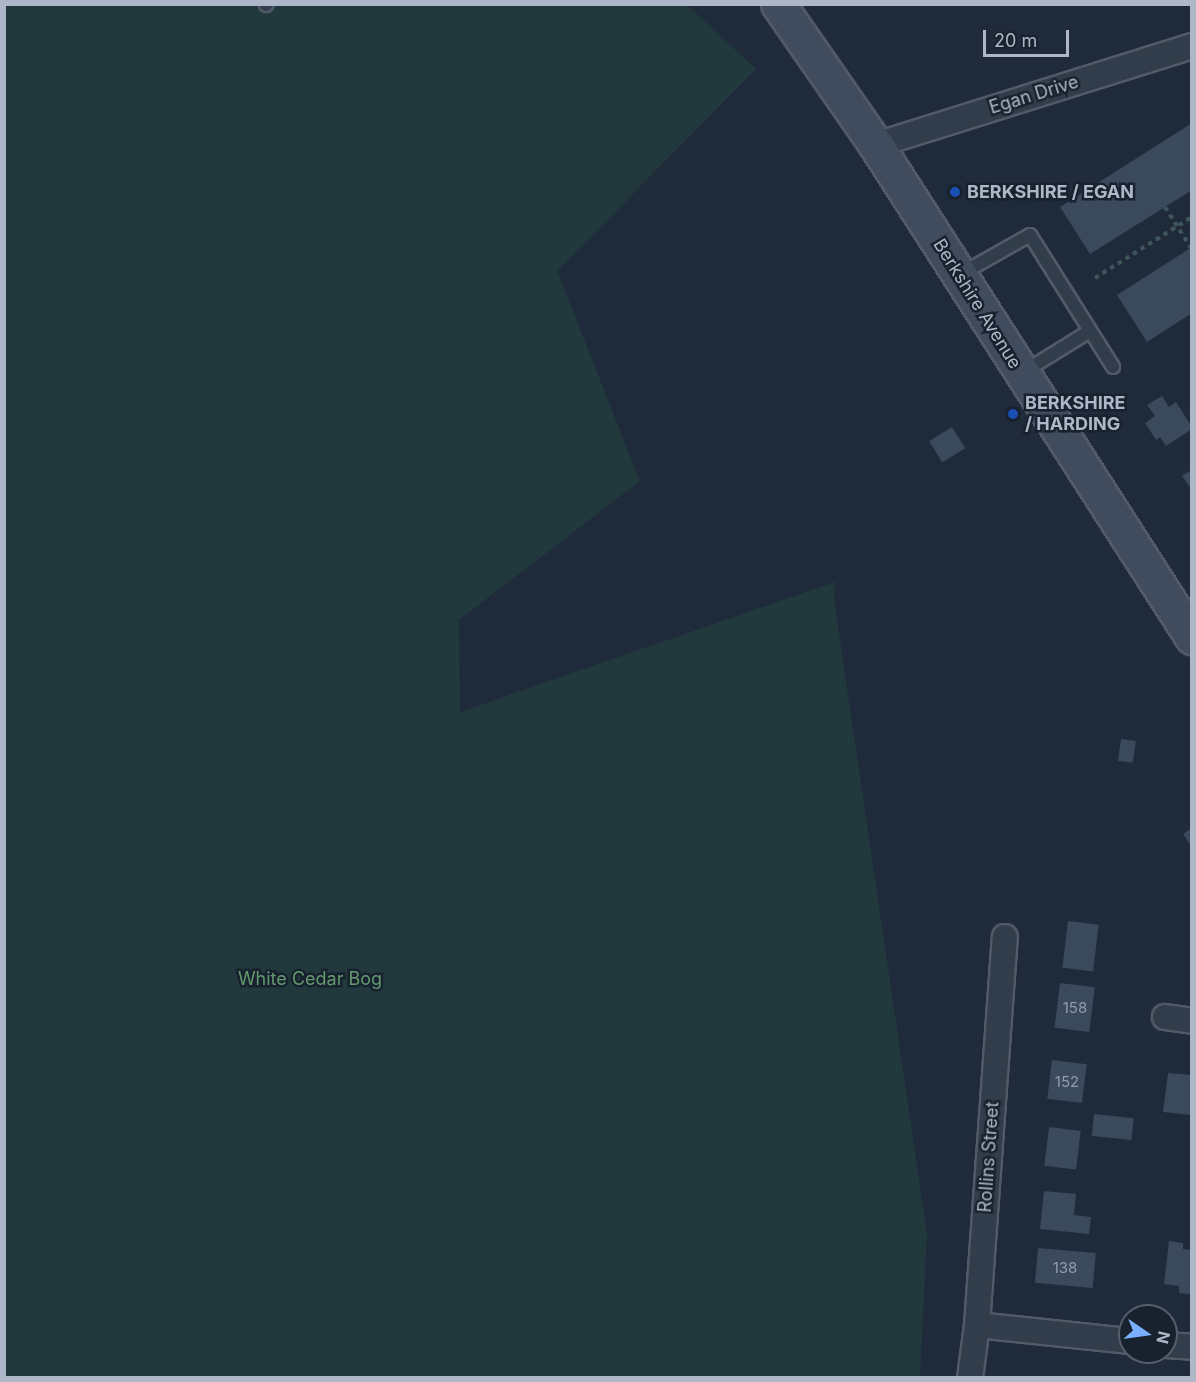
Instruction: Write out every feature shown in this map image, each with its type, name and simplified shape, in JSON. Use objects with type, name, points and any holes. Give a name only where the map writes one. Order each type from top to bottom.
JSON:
[{"type":"main road","name":"Berkshire Avenue","points":[[778,4],[876,145],[1191,637]]},
{"type":"street","name":"Egan Drive","points":[[876,145],[1191,46]]},
{"type":"street","name":"Rollins Street","points":[[970,1377],[977,1325],[1005,937]]},
{"type":"street","points":[[1165,1017],[1191,1021]]},
{"type":"street","points":[[977,1325],[1118,1340]]},
{"type":"lane","points":[[960,275],[1030,236],[1113,367]]},
{"type":"lane","points":[[1021,373],[1090,331]]},
{"type":"path","points":[[1165,207],[1191,248]]},
{"type":"path","points":[[1095,279],[1191,217]]},
{"type":"green space","name":"White Cedar Bog","points":[[5,5],[687,5],[756,69],[557,271],[640,481],[459,620],[460,712],[835,582],[834,599],[927,1234],[920,1377],[5,1378]]},
{"type":"building","points":[[1192,123],[1192,190],[1090,254],[1060,207]]},
{"type":"building","points":[[1192,247],[1192,313],[1147,342],[1117,295]]},
{"type":"building","points":[[1162,396],[1169,407],[1176,402],[1192,427],[1166,446],[1160,437],[1156,440],[1145,423],[1155,416],[1147,405]]},
{"type":"building","points":[[952,427],[965,448],[942,463],[929,441]]},
{"type":"building","points":[[1192,470],[1192,490],[1182,476]]},
{"type":"building","points":[[1121,739],[1136,741],[1133,763],[1118,761]]},
{"type":"building","points":[[1192,828],[1192,847],[1183,834]]},
{"type":"building","points":[[1068,921],[1099,925],[1093,971],[1062,968]]},
{"type":"building","points":[[1060,983],[1095,987],[1089,1032],[1055,1028]]},
{"type":"building","points":[[1052,1060],[1087,1064],[1082,1103],[1047,1099]]},
{"type":"building","points":[[1168,1073],[1192,1075],[1192,1115],[1163,1112]]},
{"type":"building","points":[[1094,1114],[1134,1118],[1131,1140],[1092,1136]]},
{"type":"building","points":[[1049,1127],[1081,1131],[1076,1170],[1044,1166]]},
{"type":"building","points":[[1044,1191],[1076,1194],[1074,1215],[1091,1217],[1089,1234],[1040,1229]]},
{"type":"building","points":[[1169,1241],[1183,1243],[1183,1249],[1192,1250],[1191,1294],[1179,1293],[1179,1286],[1164,1284]]},
{"type":"building","points":[[1038,1248],[1096,1253],[1093,1288],[1035,1283]]},
{"type":"place","name":"BERKSHIRE / EGAN","points":[[955,192]]},
{"type":"place","name":"BERKSHIRE / HARDING","points":[[1013,414]]}]
